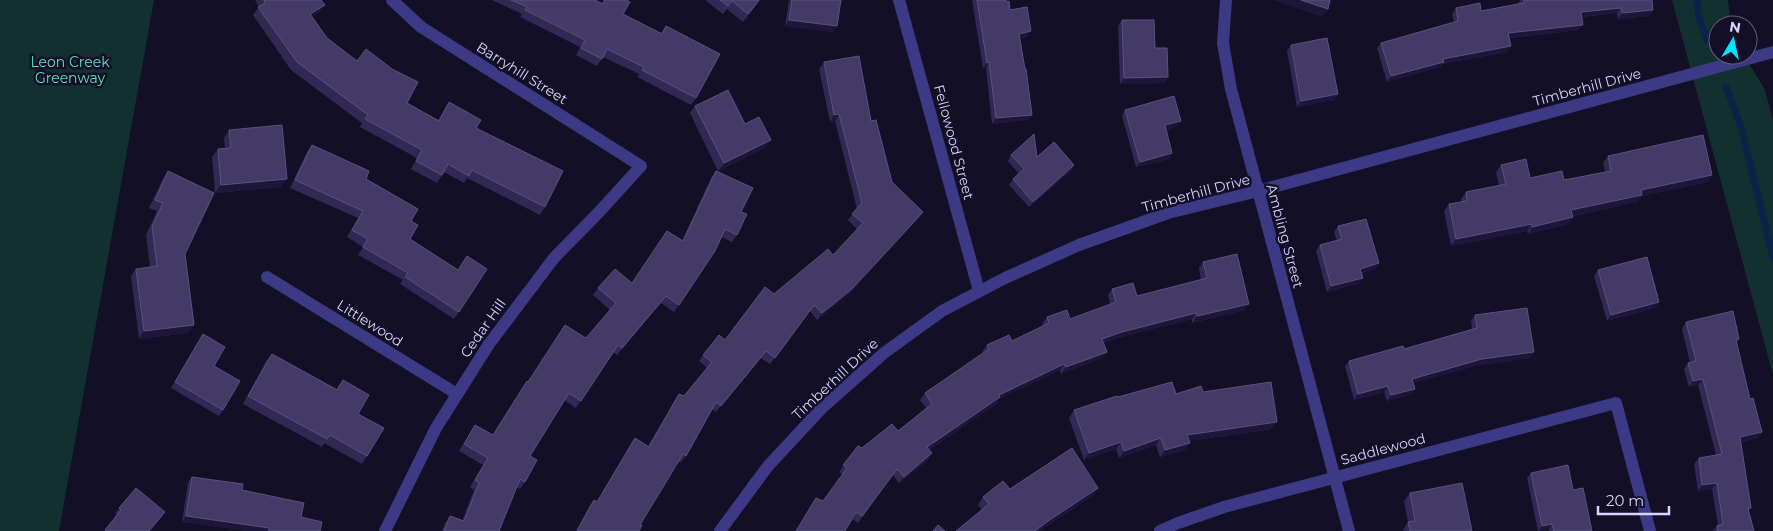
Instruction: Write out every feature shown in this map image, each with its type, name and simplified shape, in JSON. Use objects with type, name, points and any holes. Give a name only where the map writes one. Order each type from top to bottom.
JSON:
[{"type":"street","name":"Barryhill Street","points":[[392,0],[421,27],[641,166]]},
{"type":"street","name":"Fellowood Street","points":[[899,0],[980,291]]},
{"type":"street","name":"Ambling Street","points":[[1226,0],[1224,36],[1226,66],[1349,531]]},
{"type":"street","name":"Timberhill Drive","points":[[720,531],[768,466],[823,406],[884,353],[942,311],[980,291],[1079,245],[1168,213],[1258,191],[1773,52]]},
{"type":"street","name":"Cedar Hill","points":[[385,531],[436,428],[489,344],[554,258],[641,166]]},
{"type":"street","name":"Littlewood","points":[[267,277],[457,394]]},
{"type":"street","name":"Saddlewood","points":[[1160,531],[1224,507],[1616,403],[1650,531]]},
{"type":"green space","name":"Leon Creek Greenway","points":[[0,0],[154,0],[59,531],[0,531]]},
{"type":"green space","points":[[1672,0],[1728,0],[1730,15],[1708,15],[1708,65],[1750,65],[1765,90],[1773,121],[1773,375]]},
{"type":"building","points":[[264,0],[321,0],[325,5],[310,14],[327,38],[357,61],[366,49],[392,69],[418,82],[407,103],[439,121],[449,102],[481,120],[476,128],[563,171],[545,207],[472,170],[469,176],[448,164],[442,175],[416,161],[422,150],[365,119],[368,115],[297,62],[258,7],[265,3]]},
{"type":"building","points":[[511,0],[595,0],[603,4],[605,0],[626,0],[630,2],[623,14],[662,34],[666,26],[720,54],[696,98],[642,70],[644,67],[607,49],[602,59],[581,48],[585,40],[525,10],[527,7]]},
{"type":"building","points":[[720,0],[759,0],[748,14],[732,1],[728,6]]},
{"type":"building","points":[[792,0],[841,0],[837,26],[789,20]]},
{"type":"building","points":[[977,0],[1006,0],[1007,2],[1009,1],[1010,10],[1027,7],[1031,31],[1019,34],[1032,115],[996,118],[989,62],[987,63]]},
{"type":"building","points":[[1301,0],[1330,0],[1328,9]]},
{"type":"building","points":[[1524,0],[1652,0],[1653,10],[1622,13],[1621,8],[1581,12],[1583,25],[1508,33],[1511,46],[1443,59],[1444,62],[1391,76],[1381,43],[1458,21],[1456,8],[1480,3],[1481,11],[1524,3]]},
{"type":"building","points":[[1122,20],[1154,20],[1155,48],[1167,48],[1168,77],[1124,78]]},
{"type":"building","points":[[1327,38],[1338,94],[1301,101],[1291,45]]},
{"type":"building","points":[[859,56],[871,121],[876,120],[892,182],[923,212],[852,289],[822,313],[814,305],[775,358],[766,351],[721,406],[716,402],[686,456],[683,454],[640,525],[642,525],[639,531],[577,531],[594,500],[597,502],[635,438],[649,447],[679,394],[684,396],[712,362],[703,355],[719,335],[725,340],[765,287],[774,294],[828,249],[833,255],[863,223],[852,214],[862,203],[839,114],[834,115],[824,62]]},
{"type":"building","points":[[728,90],[745,124],[759,117],[771,140],[724,163],[695,106]]},
{"type":"building","points":[[1174,96],[1181,121],[1165,125],[1172,153],[1140,162],[1125,110]]},
{"type":"building","points":[[282,125],[287,179],[221,185],[218,149],[231,148],[229,130]]},
{"type":"building","points":[[1034,134],[1037,157],[1054,142],[1074,165],[1033,202],[1013,179],[1024,169],[1011,155]]},
{"type":"building","points":[[1703,135],[1712,175],[1641,190],[1642,195],[1571,210],[1573,217],[1532,227],[1532,224],[1456,239],[1449,204],[1467,201],[1466,192],[1506,184],[1501,165],[1526,159],[1530,178],[1562,171],[1564,180],[1611,171],[1608,156]]},
{"type":"building","points":[[312,145],[369,171],[366,179],[418,209],[411,221],[418,225],[410,239],[458,270],[467,256],[487,269],[459,312],[405,277],[408,273],[363,247],[368,239],[352,230],[363,211],[295,180]]},
{"type":"building","points":[[168,171],[214,193],[185,254],[194,325],[144,331],[136,269],[157,266],[152,227],[163,203],[155,200]]},
{"type":"building","points":[[716,171],[753,188],[741,212],[747,214],[737,235],[725,229],[715,251],[679,305],[666,296],[622,348],[618,345],[581,401],[569,393],[530,456],[537,460],[525,482],[520,479],[499,531],[444,531],[450,516],[464,521],[479,483],[475,480],[488,458],[464,444],[475,425],[493,435],[565,325],[586,338],[616,303],[598,288],[615,269],[632,283],[667,231],[683,241]]},
{"type":"building","points":[[1366,219],[1379,263],[1360,269],[1363,278],[1331,286],[1320,245],[1342,239],[1338,226]]},
{"type":"building","points":[[1237,254],[1249,304],[1197,316],[1196,313],[1102,339],[1107,352],[1066,367],[1064,364],[999,395],[1000,397],[927,447],[932,453],[904,477],[897,469],[862,516],[856,512],[845,531],[796,531],[816,498],[823,501],[847,468],[843,465],[858,446],[862,448],[892,424],[898,431],[932,404],[925,393],[989,349],[987,345],[1009,335],[1012,341],[1049,323],[1047,317],[1067,310],[1070,319],[1116,302],[1112,289],[1133,283],[1137,296],[1207,278],[1203,262]]},
{"type":"building","points":[[1647,257],[1659,302],[1611,315],[1598,270]]},
{"type":"building","points":[[1527,308],[1534,352],[1482,359],[1412,379],[1415,389],[1391,395],[1388,386],[1358,394],[1349,361],[1403,346],[1404,349],[1477,328],[1475,315]]},
{"type":"building","points":[[1733,311],[1739,339],[1736,340],[1750,399],[1753,398],[1762,432],[1740,437],[1751,508],[1748,509],[1754,531],[1718,531],[1717,526],[1723,524],[1717,483],[1702,485],[1699,458],[1722,454],[1703,379],[1693,381],[1688,363],[1696,361],[1686,322]]},
{"type":"building","points":[[203,334],[225,347],[214,366],[240,381],[223,410],[175,382]]},
{"type":"building","points":[[272,354],[337,390],[343,380],[369,395],[358,414],[384,428],[367,456],[330,435],[327,439],[248,396]]},
{"type":"building","points":[[1172,382],[1176,394],[1201,386],[1203,392],[1271,382],[1277,422],[1187,435],[1190,443],[1165,450],[1161,438],[1124,451],[1121,442],[1089,453],[1074,410],[1117,396]]},
{"type":"building","points":[[1072,448],[1098,488],[1035,531],[956,531],[989,504],[983,497],[1003,481],[1010,489]]},
{"type":"building","points":[[1568,465],[1573,490],[1583,488],[1592,531],[1554,531],[1552,524],[1542,526],[1531,473]]},
{"type":"building","points":[[192,477],[243,484],[242,490],[304,503],[301,517],[322,522],[320,531],[269,531],[269,528],[186,516]]},
{"type":"building","points":[[1462,483],[1472,531],[1410,531],[1408,522],[1415,521],[1410,493]]},
{"type":"building","points":[[136,488],[165,512],[149,531],[106,531],[121,510],[119,508]]},
{"type":"building","points":[[938,525],[945,531],[933,531]]},
{"type":"waterway","points":[[1697,0],[1699,17],[1707,40]]},
{"type":"waterway","points":[[1726,87],[1742,130],[1773,257]]}]
